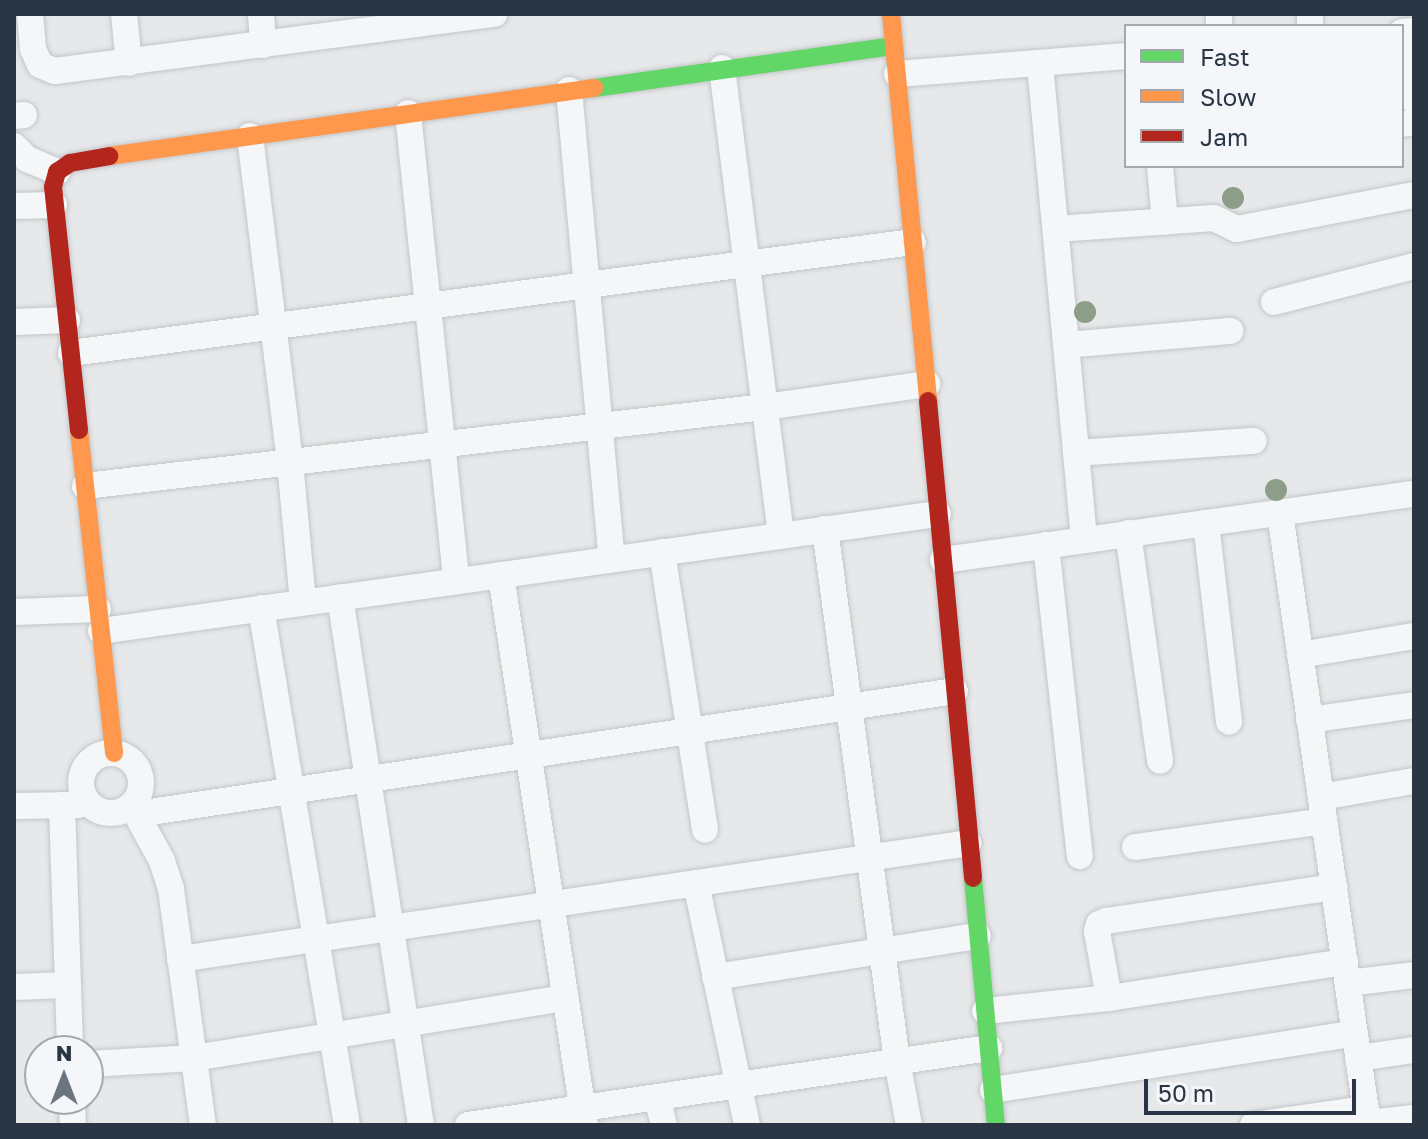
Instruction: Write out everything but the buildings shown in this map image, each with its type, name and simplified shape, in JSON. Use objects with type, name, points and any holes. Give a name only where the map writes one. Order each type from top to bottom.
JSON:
[{"type":"street","points":[[30,14],[33,49],[40,65],[55,71],[494,14]]},
{"type":"street","points":[[124,14],[129,63]]},
{"type":"street","points":[[261,14],[263,45]]},
{"type":"street","points":[[891,14],[996,1125]]},
{"type":"street","points":[[114,753],[54,205],[53,187],[57,172],[70,163],[92,158],[894,46]]},
{"type":"street","points":[[897,74],[1124,56]]},
{"type":"street","points":[[1404,61],[1414,100]]},
{"type":"street","points":[[1040,64],[1084,539]]},
{"type":"street","points":[[722,68],[781,535]]},
{"type":"street","points":[[569,90],[612,559]]},
{"type":"street","points":[[408,113],[456,581]]},
{"type":"street","points":[[250,136],[290,462],[303,602]]},
{"type":"street","points":[[14,146],[27,159],[57,172]]},
{"type":"street","points":[[1160,168],[1165,222]]},
{"type":"street","points":[[1056,229],[1214,218],[1237,229],[1414,195]]},
{"type":"street","points":[[14,206],[54,205]]},
{"type":"street","points":[[71,353],[913,242]]},
{"type":"street","points":[[1274,302],[1414,266]]},
{"type":"street","points":[[14,322],[67,320]]},
{"type":"street","points":[[1066,345],[1230,331]]},
{"type":"street","points":[[85,486],[765,407],[927,384]]},
{"type":"street","points":[[1076,453],[1254,441]]},
{"type":"street","points":[[943,560],[1414,494]]},
{"type":"street","points":[[1280,513],[1367,1119]]},
{"type":"street","points":[[14,612],[100,620],[261,608],[938,514]]},
{"type":"street","points":[[1206,523],[1229,722]]},
{"type":"street","points":[[825,529],[897,1061],[909,1125]]},
{"type":"street","points":[[1128,533],[1160,761]]},
{"type":"street","points":[[1046,545],[1080,856]]},
{"type":"street","points":[[662,552],[705,830]]},
{"type":"street","points":[[501,575],[583,1116]]},
{"type":"street","points":[[340,597],[421,1125]]},
{"type":"street","points":[[261,608],[347,1125]]},
{"type":"street","points":[[1300,655],[1414,636]]},
{"type":"street","points":[[14,806],[89,804],[115,814],[955,691]]},
{"type":"street","points":[[1309,720],[1414,705]]},
{"type":"street","points":[[89,804],[81,785],[87,766],[94,759],[114,753],[130,759],[140,774],[141,791],[134,810],[162,861],[171,889],[203,1125]]},
{"type":"street","points":[[1135,847],[1322,809],[1414,781]]},
{"type":"street","points":[[62,805],[70,1035]]},
{"type":"street","points":[[180,959],[969,843]]},
{"type":"street","points":[[696,883],[747,1125]]},
{"type":"street","points":[[1109,998],[1099,924],[1114,918],[1334,887]]},
{"type":"street","points":[[715,977],[978,936]]},
{"type":"street","points":[[985,1011],[1346,972],[1414,975]]},
{"type":"street","points":[[14,987],[68,985]]},
{"type":"street","points":[[104,1063],[194,1058],[565,998]]},
{"type":"street","points":[[993,1090],[1356,1045],[1414,1050]]},
{"type":"street","points":[[468,1125],[583,1116],[657,1097],[989,1048]]},
{"type":"street","points":[[657,1097],[664,1125]]},
{"type":"street","points":[[1253,1125],[1414,1118]]},
{"type":"traffic: fast","points":[[594,88],[894,46]]},
{"type":"traffic: fast","points":[[973,878],[996,1125]]},
{"type":"traffic: slow","points":[[891,14],[928,401]]},
{"type":"traffic: slow","points":[[109,156],[594,88]]},
{"type":"traffic: slow","points":[[79,430],[114,753]]},
{"type":"traffic: jam","points":[[79,430],[53,187],[57,172],[70,163],[109,156]]},
{"type":"traffic: jam","points":[[928,401],[973,878]]}]
